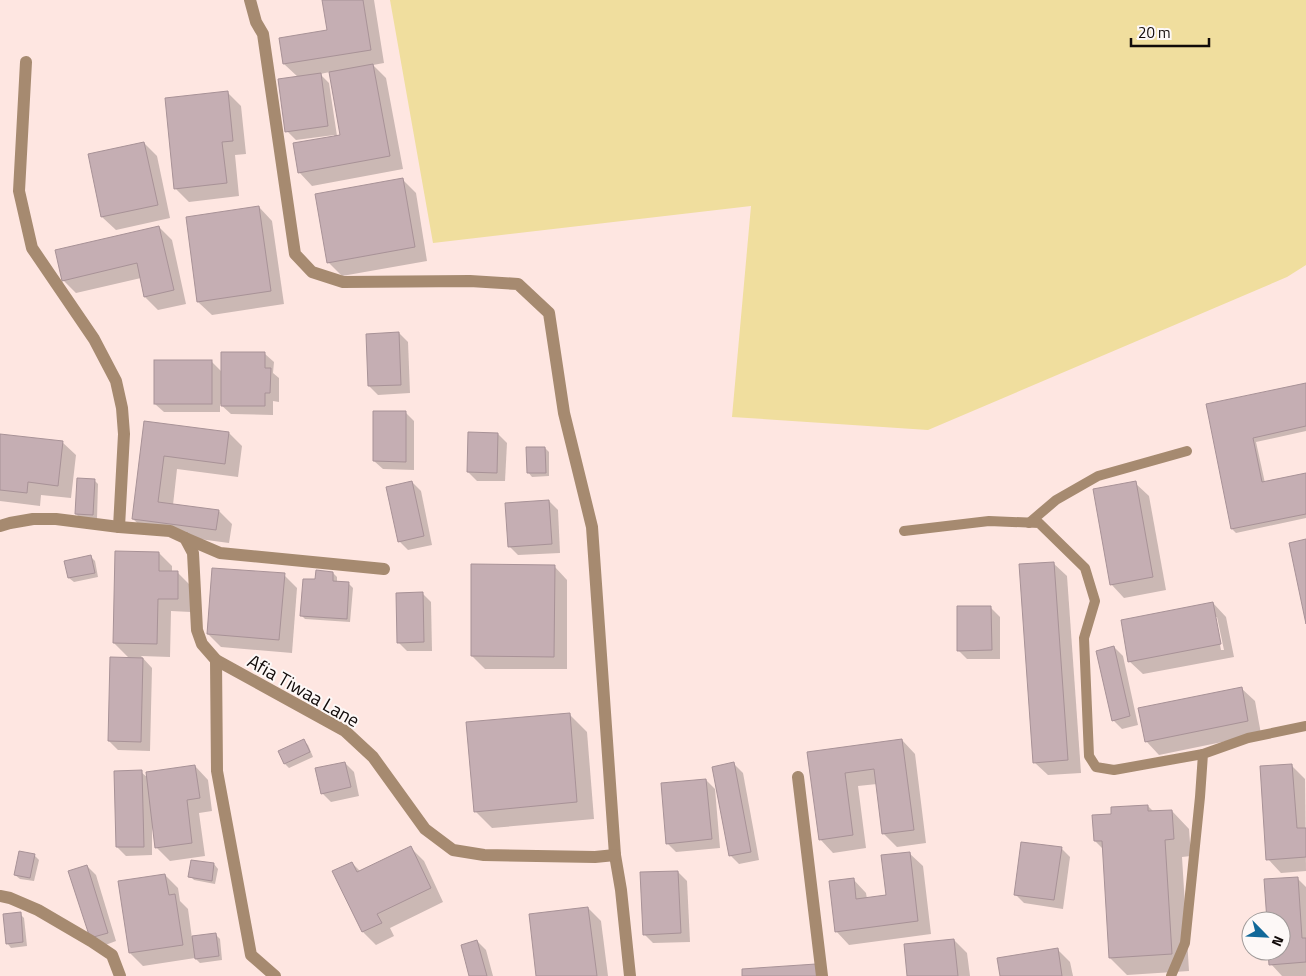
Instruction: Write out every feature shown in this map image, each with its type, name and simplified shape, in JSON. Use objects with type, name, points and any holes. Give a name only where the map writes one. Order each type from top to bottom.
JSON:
[{"type":"street","points":[[250,0],[256,22],[263,34],[295,254],[312,272],[343,282],[470,281],[518,284],[549,313],[564,413],[592,527],[615,855],[621,890],[630,976]]},
{"type":"street","points":[[26,62],[19,191],[32,248],[94,339],[116,381],[122,408],[124,434],[119,527]]},
{"type":"street","points":[[0,526],[33,519],[56,519],[119,527],[170,530],[220,553],[384,569]]},
{"type":"street","name":"Afia Tiwaa Lane","points":[[185,538],[194,553],[197,630],[202,644],[216,660],[345,731],[372,757],[425,829],[453,850],[484,855],[595,857],[615,855]]},
{"type":"street","points":[[216,660],[217,771],[247,936],[251,955],[275,976]]},
{"type":"street","points":[[798,777],[822,976]]},
{"type":"street","points":[[0,896],[10,898],[38,910],[90,941],[112,956],[120,976]]},
{"type":"lane","points":[[1029,523],[1056,500],[1098,476],[1187,451]]},
{"type":"lane","points":[[904,530],[988,521],[1039,523],[1085,568],[1095,601],[1084,638],[1089,756],[1096,767],[1114,770],[1203,754],[1248,738],[1306,726]]},
{"type":"lane","points":[[1171,976],[1185,943],[1203,754]]},
{"type":"shaded area","points":[[390,0],[1306,0],[1306,265],[1287,277],[928,430],[732,417],[751,206],[433,243]]},
{"type":"building","points":[[322,0],[363,0],[371,50],[283,64],[279,38],[327,30]]},
{"type":"building","points":[[373,64],[390,156],[298,173],[293,143],[340,135],[329,72]]},
{"type":"building","points":[[321,73],[328,126],[285,132],[278,79]]},
{"type":"building","points":[[228,91],[233,141],[222,142],[227,183],[174,189],[165,98]]},
{"type":"building","points":[[144,142],[158,205],[101,217],[88,154]]},
{"type":"building","points":[[403,178],[415,247],[327,263],[315,194]]},
{"type":"building","points":[[259,206],[271,291],[197,302],[186,217]]},
{"type":"building","points":[[159,226],[174,290],[144,297],[137,263],[62,281],[55,250]]},
{"type":"building","points":[[399,332],[401,385],[368,386],[366,334]]},
{"type":"building","points":[[221,352],[265,352],[265,368],[271,368],[270,393],[265,393],[265,406],[221,406]]},
{"type":"building","points":[[154,360],[212,360],[212,404],[154,404]]},
{"type":"building","points":[[1306,383],[1306,426],[1253,438],[1262,482],[1306,473],[1306,514],[1231,529],[1206,404]]},
{"type":"building","points":[[373,411],[406,411],[406,462],[373,461]]},
{"type":"building","points":[[144,421],[229,432],[225,464],[164,456],[158,502],[219,510],[216,530],[132,519]]},
{"type":"building","points":[[468,432],[498,433],[497,473],[467,472]]},
{"type":"building","points":[[0,434],[63,441],[58,486],[28,482],[27,493],[0,490]]},
{"type":"building","points":[[526,447],[545,447],[546,473],[527,473]]},
{"type":"building","points":[[77,478],[95,479],[93,515],[75,514]]},
{"type":"building","points":[[412,481],[424,536],[398,542],[386,487]]},
{"type":"building","points":[[1136,481],[1153,577],[1110,585],[1093,489]]},
{"type":"building","points":[[549,500],[552,544],[508,547],[505,503]]},
{"type":"building","points":[[1306,539],[1306,624],[1289,543]]},
{"type":"building","points":[[115,551],[159,552],[159,571],[178,571],[178,599],[158,599],[157,644],[113,643]]},
{"type":"building","points":[[91,555],[95,573],[68,578],[64,561]]},
{"type":"building","points":[[1054,562],[1068,760],[1033,763],[1019,564]]},
{"type":"building","points":[[471,564],[555,565],[554,657],[471,656]]},
{"type":"building","points":[[212,568],[285,573],[279,640],[207,634]]},
{"type":"building","points":[[316,570],[333,572],[333,581],[349,582],[347,619],[300,616],[303,579],[315,579]]},
{"type":"building","points":[[423,592],[424,642],[397,643],[396,593]]},
{"type":"building","points":[[1213,602],[1221,644],[1128,662],[1121,620]]},
{"type":"building","points":[[957,606],[991,606],[992,650],[957,651]]},
{"type":"building","points":[[1114,646],[1130,716],[1112,721],[1096,651]]},
{"type":"building","points":[[110,657],[143,658],[141,742],[108,741]]},
{"type":"building","points":[[1242,687],[1248,721],[1145,742],[1138,708]]},
{"type":"building","points":[[570,713],[577,802],[474,812],[466,722]]},
{"type":"building","points":[[304,739],[310,752],[284,764],[278,751]]},
{"type":"building","points":[[902,739],[914,830],[882,834],[874,769],[845,773],[853,835],[819,840],[807,752]]},
{"type":"building","points":[[345,762],[351,787],[321,794],[315,768]]},
{"type":"building","points":[[734,762],[751,852],[729,856],[712,767]]},
{"type":"building","points":[[1292,764],[1297,828],[1306,828],[1306,857],[1266,860],[1260,766]]},
{"type":"building","points":[[195,765],[200,798],[187,800],[192,843],[155,848],[146,772]]},
{"type":"building","points":[[142,770],[144,847],[116,847],[114,771]]},
{"type":"building","points":[[706,779],[712,839],[666,844],[661,783]]},
{"type":"building","points":[[1148,805],[1148,811],[1172,810],[1174,839],[1165,840],[1172,954],[1109,958],[1102,841],[1094,841],[1092,815],[1111,814],[1111,807]]},
{"type":"building","points":[[1021,842],[1062,847],[1054,900],[1014,895]]},
{"type":"building","points":[[411,846],[431,888],[377,914],[382,923],[362,932],[332,871],[352,862],[357,872]]},
{"type":"building","points":[[19,851],[35,854],[30,878],[14,875]]},
{"type":"building","points":[[910,852],[918,921],[835,932],[829,881],[854,878],[856,899],[886,895],[881,855]]},
{"type":"building","points":[[191,860],[214,863],[212,881],[188,877]]},
{"type":"building","points":[[87,865],[108,933],[90,938],[68,871]]},
{"type":"building","points":[[678,871],[681,933],[643,935],[640,872]]},
{"type":"building","points":[[165,874],[169,895],[175,894],[183,945],[129,953],[118,881]]},
{"type":"building","points":[[1298,877],[1302,938],[1306,938],[1306,962],[1269,965],[1269,961],[1291,961],[1291,911],[1266,911],[1264,879]]},
{"type":"building","points":[[588,907],[597,976],[536,976],[529,914]]},
{"type":"building","points":[[21,912],[23,942],[6,944],[3,914]]},
{"type":"building","points":[[216,933],[219,956],[195,959],[192,936]]},
{"type":"building","points":[[954,939],[958,976],[907,976],[904,944]]},
{"type":"building","points":[[477,940],[487,976],[469,976],[461,945]]},
{"type":"building","points":[[1058,948],[1062,976],[1000,976],[997,958]]},
{"type":"building","points":[[816,964],[817,976],[742,976],[742,969]]}]
